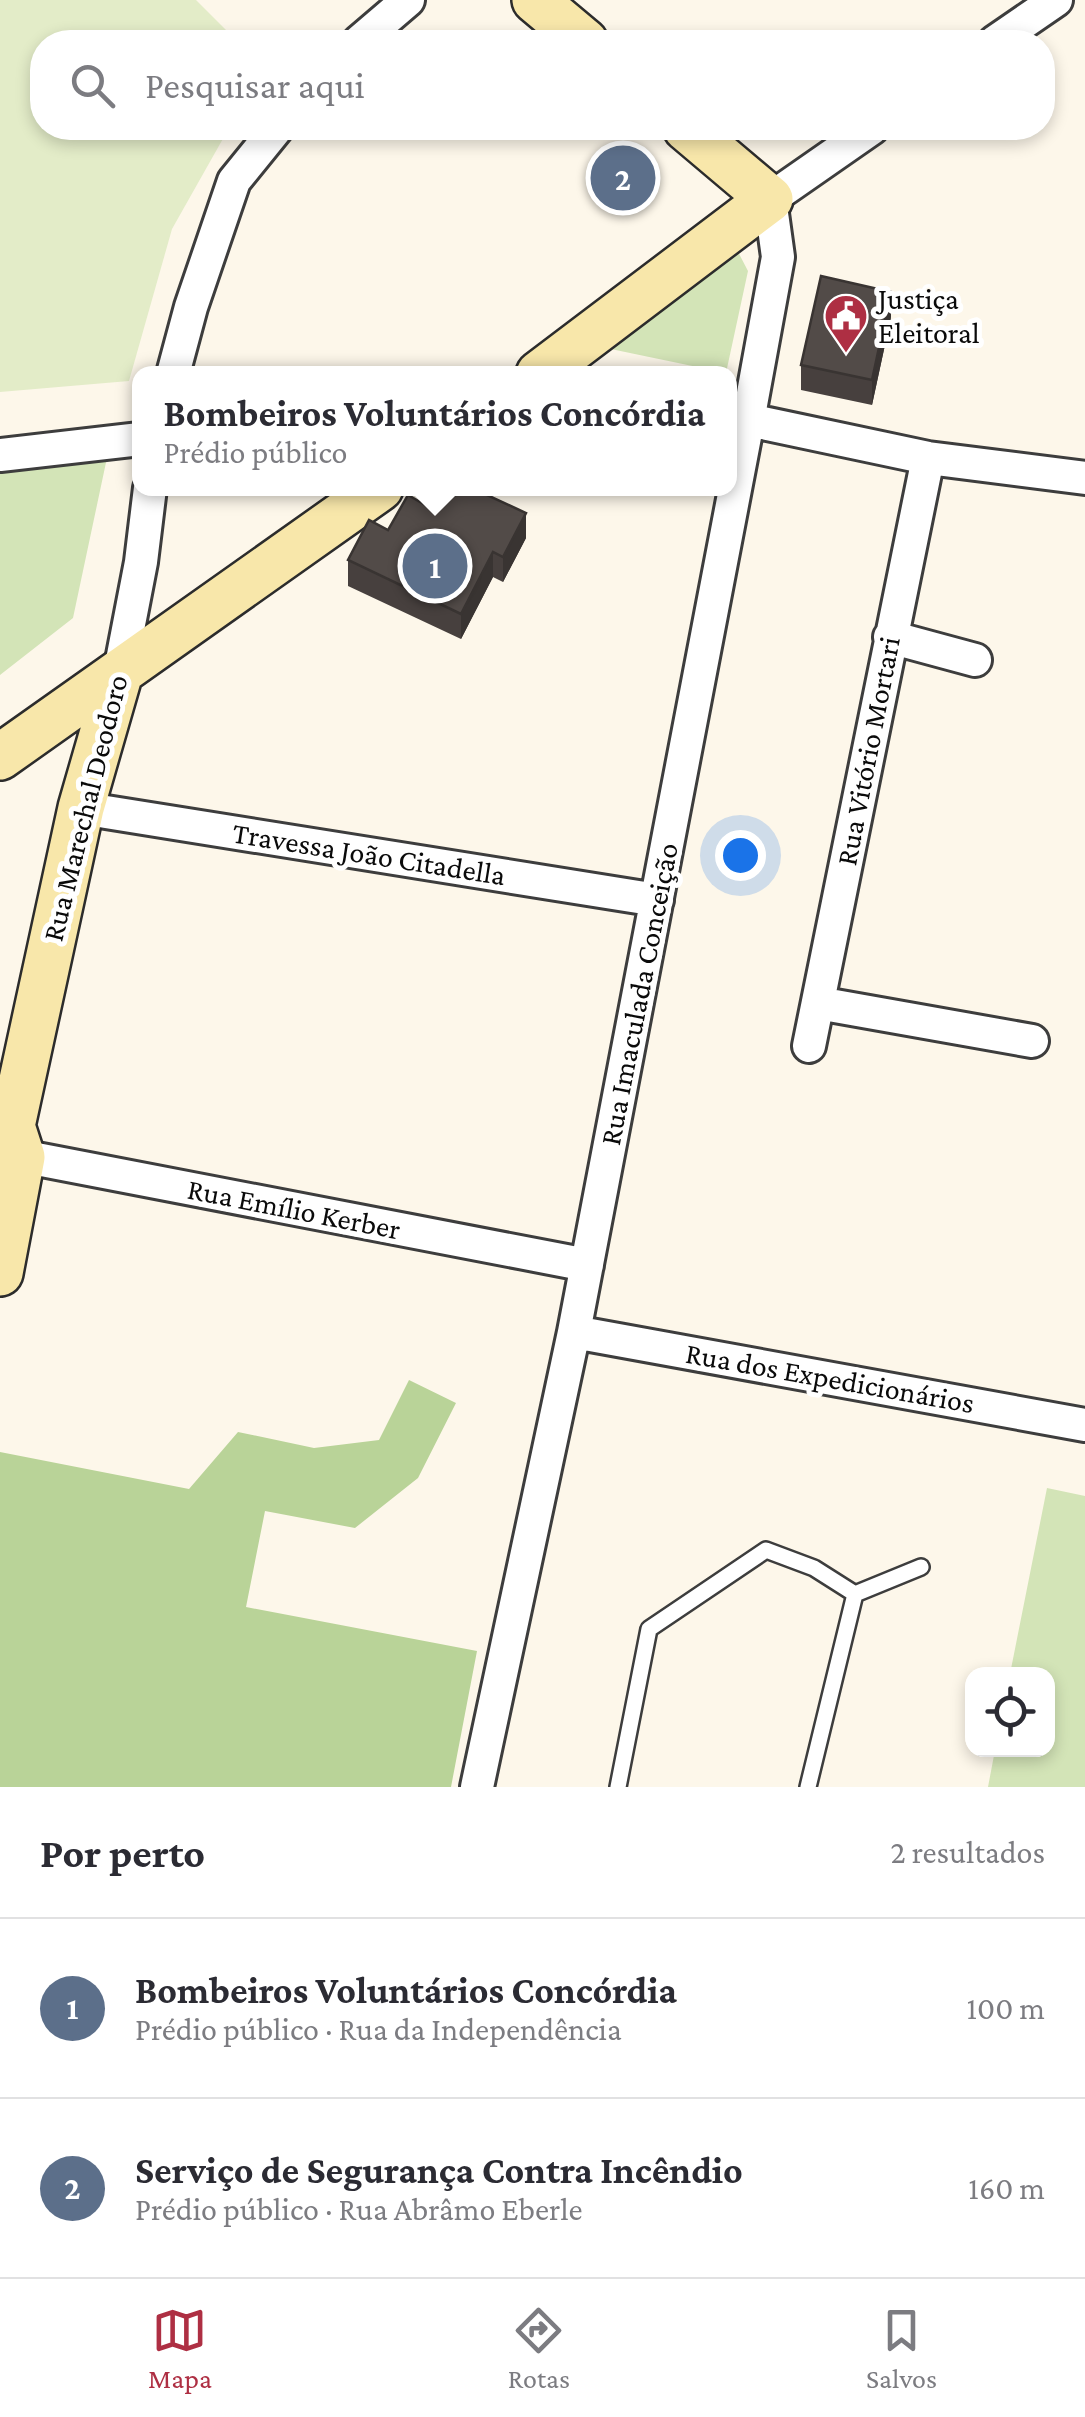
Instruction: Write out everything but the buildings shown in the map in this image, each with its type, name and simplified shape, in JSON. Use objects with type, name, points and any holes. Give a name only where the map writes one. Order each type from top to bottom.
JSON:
[{"type":"street","points":[[373,30],[408,0]]},
{"type":"street","points":[[535,0],[571,30]]},
{"type":"street","points":[[1012,30],[1056,0]]},
{"type":"street","points":[[176,366],[191,307],[234,181],[267,140]]},
{"type":"street","points":[[700,140],[770,198]]},
{"type":"street","points":[[559,366],[770,198],[855,140]]},
{"type":"street","name":"Rua Imaculada Conceição","points":[[739,419],[778,257],[770,198]]},
{"type":"street","points":[[739,419],[928,458],[1085,478]]},
{"type":"street","points":[[0,455],[132,440]]},
{"type":"street","name":"Rua Vitório Mortari","points":[[810,1046],[928,458]]},
{"type":"street","name":"Rua Marechal Deodoro","points":[[0,1273],[9,1146],[80,808],[119,676],[149,496]]},
{"type":"street","points":[[0,757],[369,496]]},
{"type":"street","name":"Rua Imaculada Conceição","points":[[477,1787],[588,1265],[657,900],[726,496]]},
{"type":"street","points":[[890,637],[975,660]]},
{"type":"street","name":"Travessa João Citadella","points":[[80,808],[657,900]]},
{"type":"street","points":[[818,1004],[1032,1041]]},
{"type":"street","name":"Rua Emílio Kerber","points":[[9,1146],[588,1265]]},
{"type":"street","name":"Rua dos Expedicionários","points":[[574,1332],[1085,1425]]},
{"type":"lane","points":[[618,1787],[649,1629],[766,1550],[814,1568],[855,1594]]},
{"type":"lane","points":[[855,1594],[921,1567]]},
{"type":"lane","points":[[808,1787],[855,1594]]},
{"type":"green space","points":[[0,0],[196,0],[226,30],[30,30],[30,140],[222,140],[172,229],[129,381],[0,392]]},
{"type":"green space","points":[[736,248],[748,271],[728,366],[692,366],[606,348]]},
{"type":"green space","points":[[108,453],[73,618],[0,675],[0,460]]},
{"type":"green space","points":[[409,1380],[456,1403],[418,1478],[355,1528],[265,1511],[246,1607],[477,1651],[451,1787],[0,1787],[0,1452],[189,1489],[238,1432],[314,1448],[379,1440]]},
{"type":"green space","points":[[1047,1488],[1085,1496],[1085,1787],[988,1787],[994,1757],[1055,1757],[1055,1667],[1011,1667]]},
{"type":"place","name":"Serviço de Segurança Contra Incêndio","points":[[623,178]]},
{"type":"place","name":"Justiça Eleitoral","points":[[846,354]]},
{"type":"place","name":"Bombeiros Voluntários Concórdia","points":[[435,566]]}]
